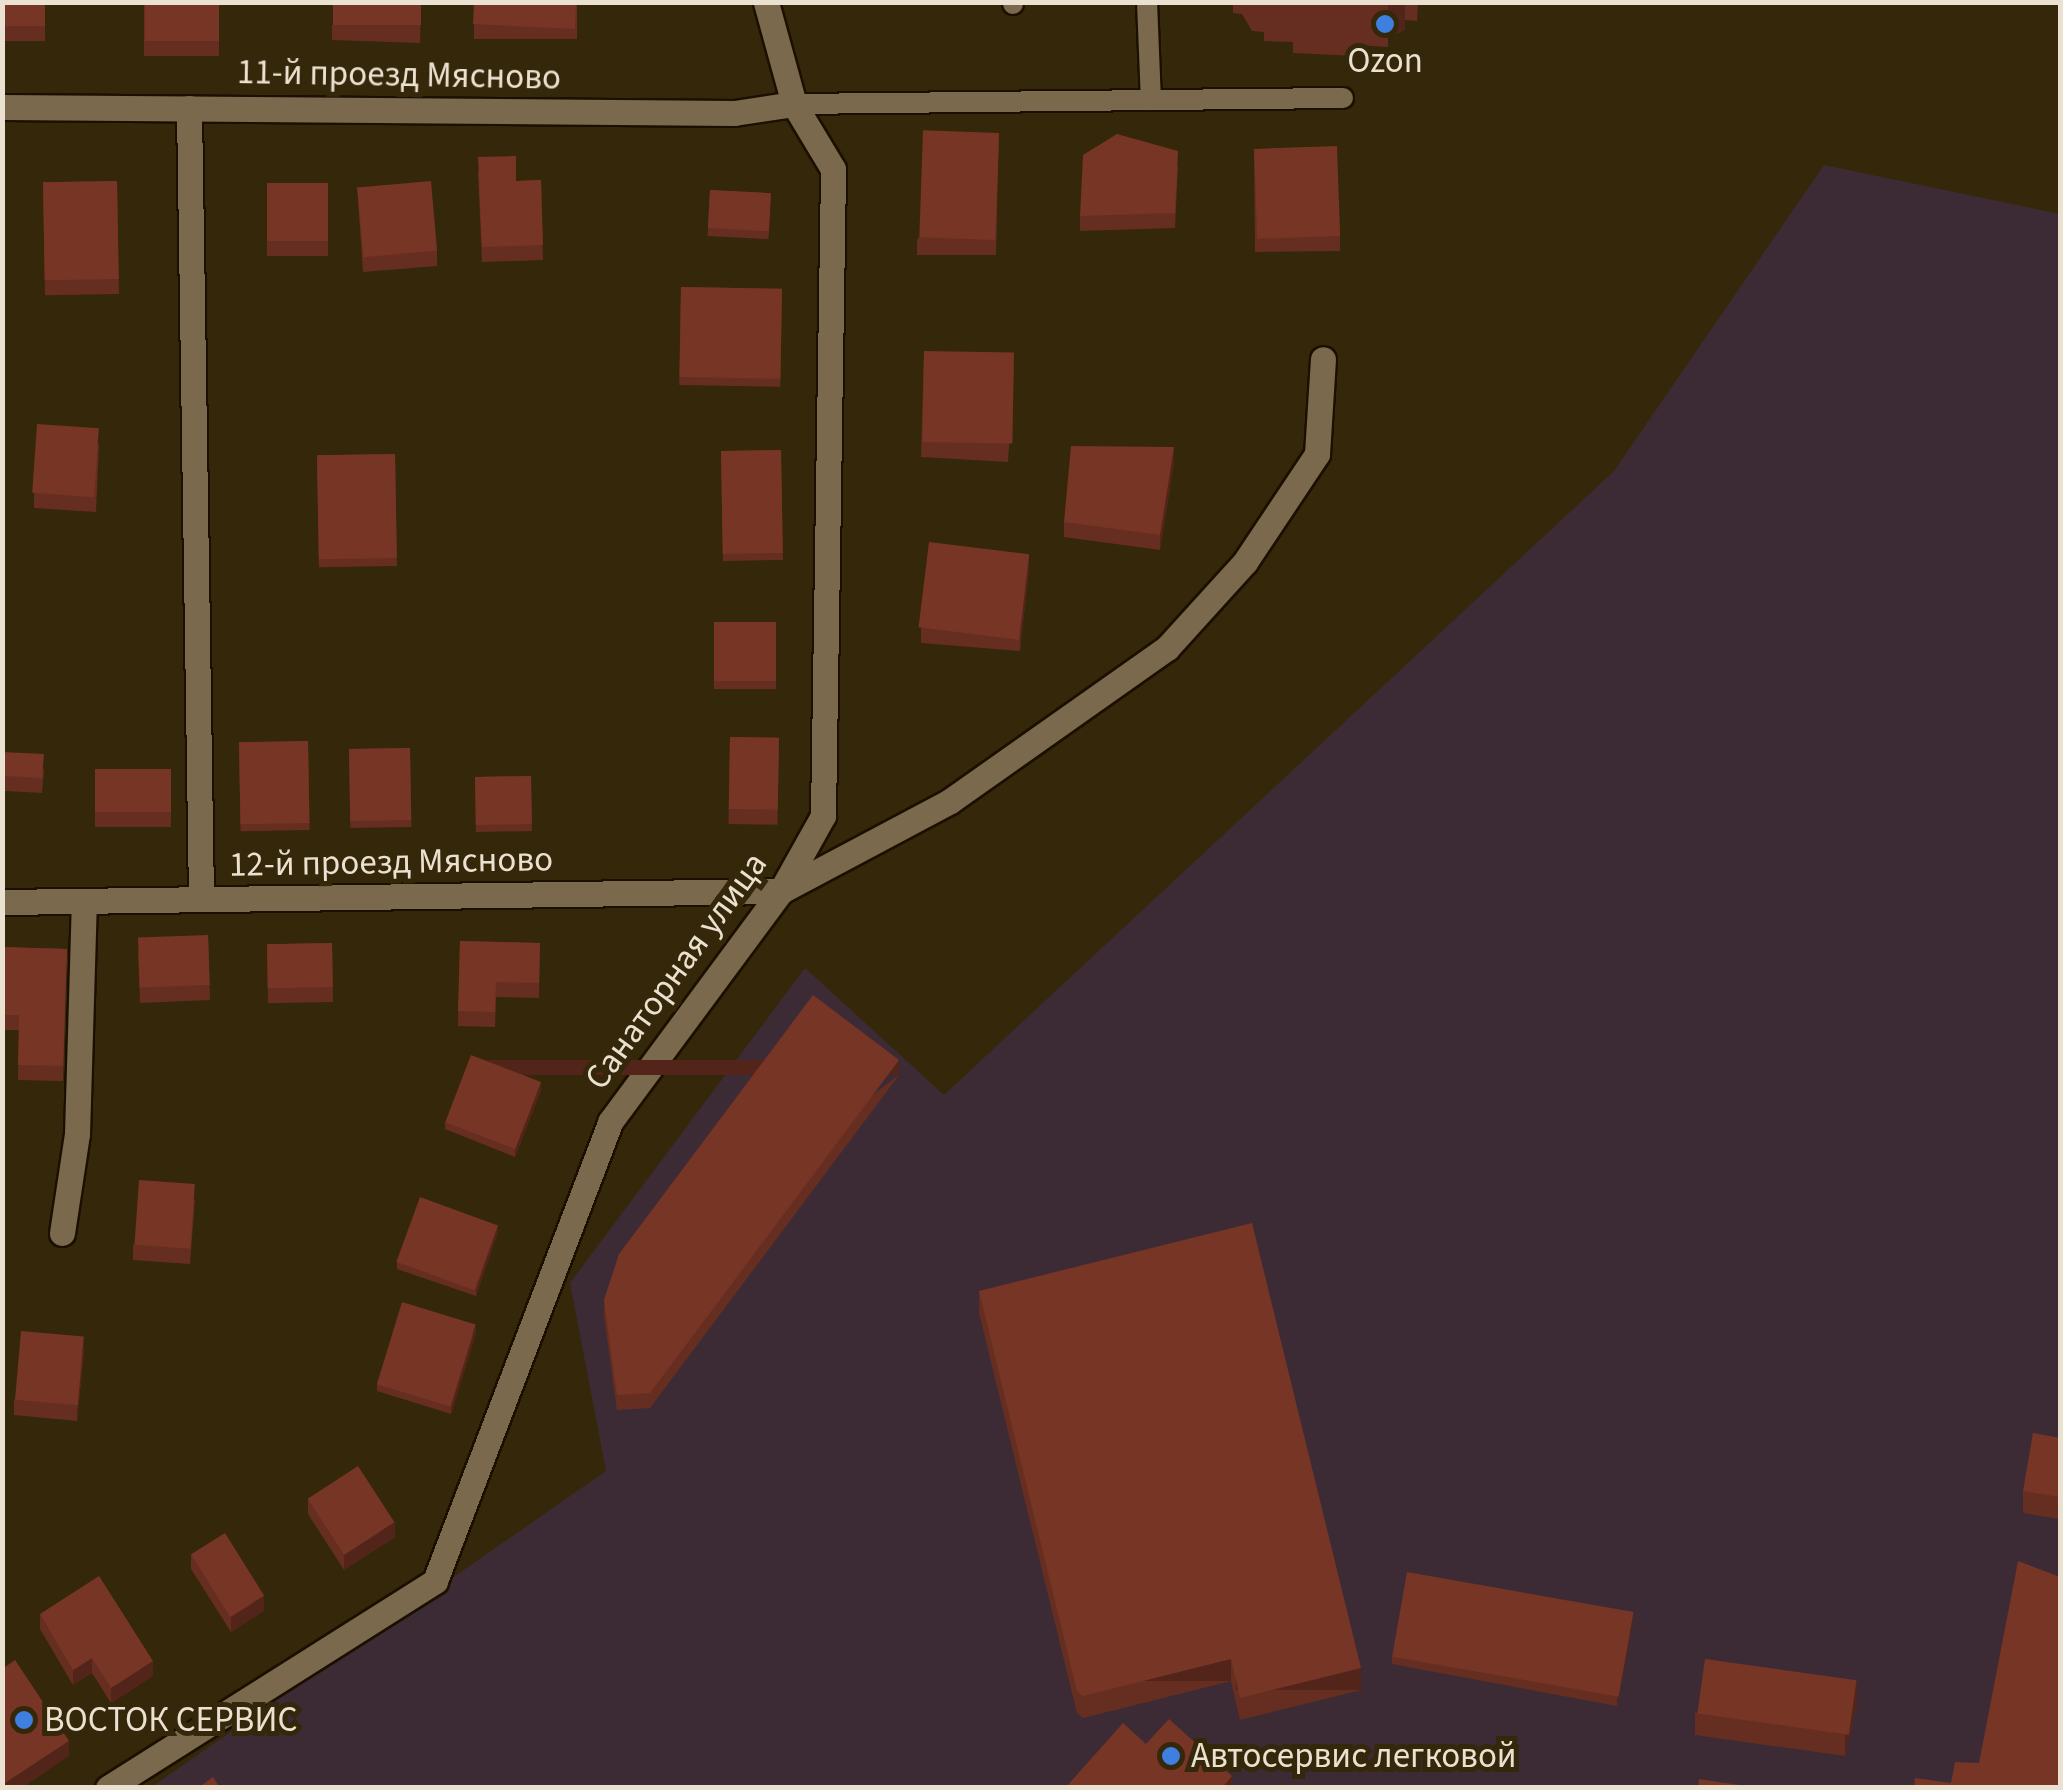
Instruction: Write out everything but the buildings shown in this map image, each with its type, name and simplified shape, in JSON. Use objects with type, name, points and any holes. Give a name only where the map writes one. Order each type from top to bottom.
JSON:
[{"type":"street","name":"Санаторная улица","points":[[108,1788],[435,1581],[610,1122],[781,892],[823,816],[832,169],[794,104],[766,2]]},
{"type":"street","name":"11-й проезд Мясново","points":[[2,107],[734,113],[794,104]]},
{"type":"street","points":[[190,108],[201,899]]},
{"type":"street","points":[[781,892],[950,802],[1167,648],[1245,562],[1317,454],[1324,359]]},
{"type":"street","name":"12-й проезд Мясново","points":[[2,902],[781,892]]},
{"type":"street","points":[[62,1233],[78,1134],[84,901]]},
{"type":"lane","points":[[1147,2],[1151,100]]},
{"type":"lane","points":[[794,104],[1343,98]]},
{"type":"shaded area","points":[[1824,165],[2060,214],[2060,1787],[150,1788],[606,1471],[570,1283],[805,968],[944,1095],[1614,471]]},
{"type":"place","name":"Ozon","points":[[1385,24]]},
{"type":"place","name":"ВОСТОК СЕРВИС","points":[[24,1720]]},
{"type":"place","name":"Автосервис легковой","points":[[1171,1756]]}]
